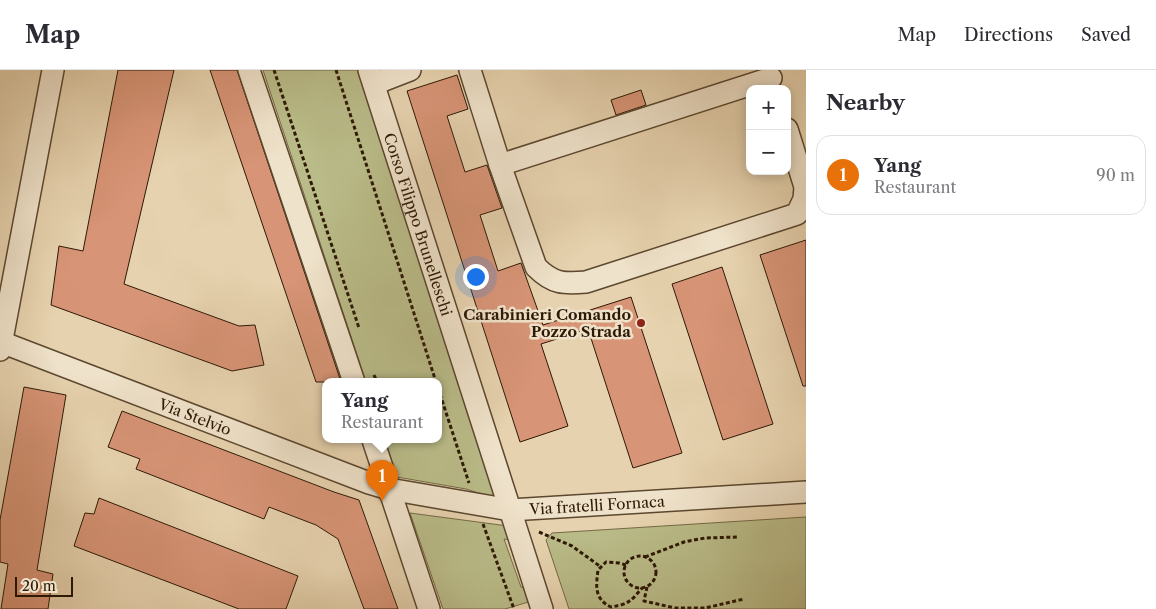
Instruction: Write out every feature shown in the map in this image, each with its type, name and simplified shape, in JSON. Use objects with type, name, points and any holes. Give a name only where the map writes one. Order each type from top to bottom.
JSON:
[{"type":"street","points":[[1,346],[8,262],[53,70]]},
{"type":"street","points":[[248,70],[353,378]]},
{"type":"street","points":[[372,77],[410,70]]},
{"type":"street","points":[[470,70],[500,165],[536,267],[547,278],[567,284],[586,282],[797,214],[804,199],[805,187],[787,130]]},
{"type":"street","name":"Corso Filippo Brunelleschi","points":[[372,77],[542,609]]},
{"type":"street","points":[[500,165],[772,79]]},
{"type":"street","name":"Via Stelvio","points":[[1,346],[389,489]]},
{"type":"street","points":[[374,443],[429,609]]},
{"type":"street","name":"Via fratelli Fornaca","points":[[389,489],[510,510],[806,492]]},
{"type":"path","points":[[274,70],[361,335]]},
{"type":"path","points":[[336,70],[435,378]]},
{"type":"path","points":[[374,373],[376,378]]},
{"type":"path","points":[[539,532],[572,546],[601,567]]},
{"type":"path","points":[[647,587],[636,588],[628,582],[625,574],[626,565],[634,558],[644,557],[684,542],[704,538],[739,537]]},
{"type":"path","points":[[644,557],[652,562],[656,571],[654,580],[647,587],[644,601],[675,608],[705,608],[744,600]]},
{"type":"path","points":[[626,565],[606,562],[598,570],[596,592],[600,600],[608,607],[618,606],[633,600],[642,588]]},
{"type":"green space","points":[[263,70],[358,70],[497,499],[466,489],[397,477],[386,443],[442,443],[442,378],[365,378]]},
{"type":"green space","points":[[410,513],[508,526],[515,541],[504,539],[521,587],[531,590],[535,600],[505,609],[443,609]]},
{"type":"green space","points":[[806,517],[806,609],[569,609],[546,540],[552,533]]},
{"type":"building","points":[[118,70],[174,70],[124,284],[239,326],[255,325],[264,365],[232,371],[51,305],[59,246],[83,251]]},
{"type":"building","points":[[210,70],[237,70],[340,378],[322,378],[322,382],[316,382]]},
{"type":"building","points":[[457,75],[468,109],[447,116],[465,172],[487,165],[502,208],[480,215],[498,271],[521,263],[543,325],[631,297],[682,453],[633,468],[588,329],[541,344],[568,426],[520,442],[407,91]]},
{"type":"building","points":[[641,90],[646,105],[616,115],[611,100]]},
{"type":"building","points":[[806,240],[806,386],[803,386],[760,255]]},
{"type":"building","points":[[722,267],[773,424],[723,440],[672,284]]},
{"type":"building","points":[[24,387],[66,395],[37,570],[53,574],[48,609],[1,609],[8,564],[0,562],[0,520]]},
{"type":"building","points":[[122,411],[359,500],[398,609],[364,609],[338,539],[316,525],[269,507],[264,519],[136,469],[140,459],[108,447]]},
{"type":"building","points":[[99,498],[298,576],[286,609],[239,609],[74,546],[85,513],[94,514]]},
{"type":"place","name":"Carabinieri Comando Pozzo Strada","points":[[641,323]]},
{"type":"place","name":"Yang","points":[[382,501]]}]
